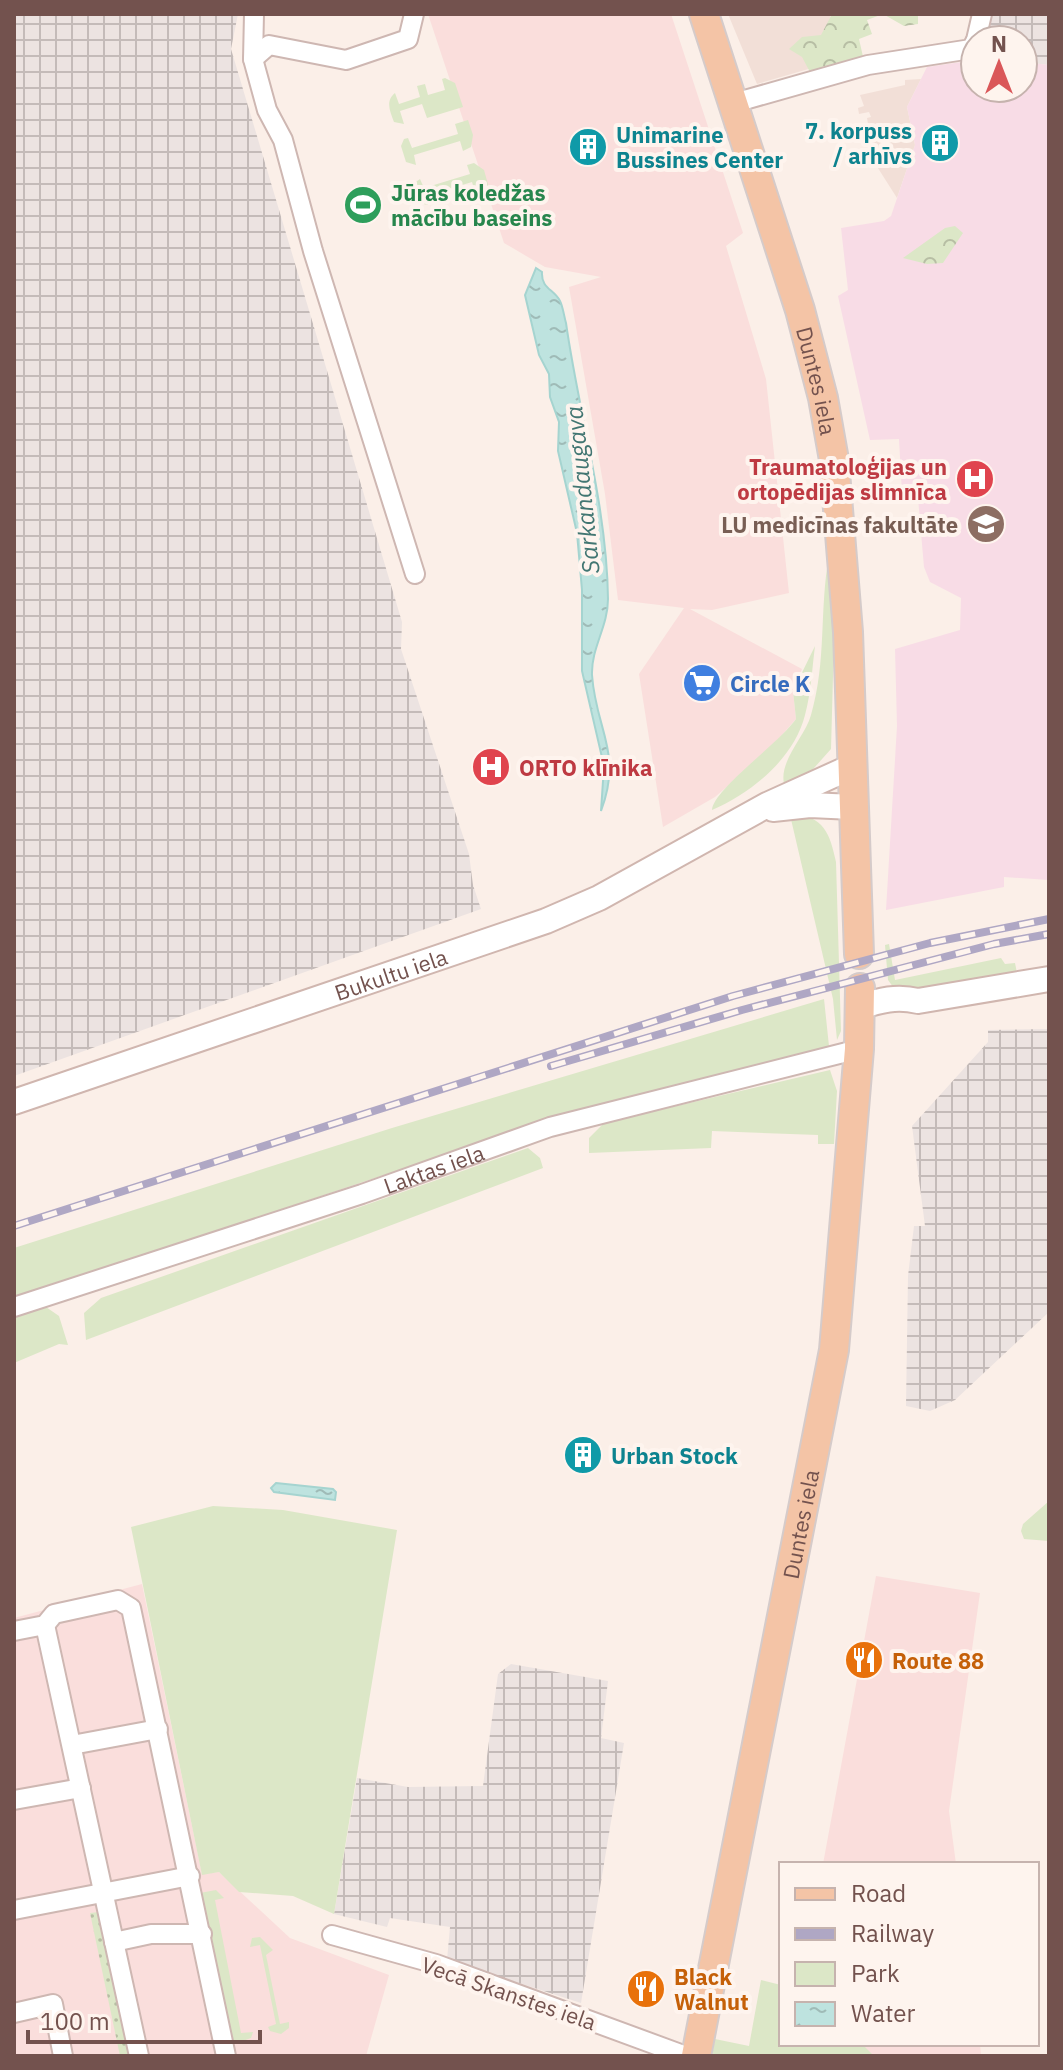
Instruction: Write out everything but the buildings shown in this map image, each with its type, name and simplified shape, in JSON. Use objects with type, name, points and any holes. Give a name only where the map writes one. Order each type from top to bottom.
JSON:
[{"type":"main road","name":"Duntes iela","points":[[704,14],[793,287],[826,413],[844,570],[859,954]]},
{"type":"main road","name":"Duntes iela","points":[[696,2056],[834,1350],[859,1049],[860,998]]},
{"type":"street","points":[[254,14],[253,59],[267,110],[283,140],[313,251],[415,574]]},
{"type":"street","points":[[253,59],[269,45],[346,60],[408,39],[414,14]]},
{"type":"street","points":[[734,103],[854,69],[959,52]]},
{"type":"street","name":"Bukultu iela","points":[[14,1102],[546,921],[599,898],[751,814],[851,767]]},
{"type":"street","name":"Bukultu iela","points":[[751,814],[810,805],[853,807]]},
{"type":"street","points":[[860,998],[918,1001],[1049,979]]},
{"type":"street","name":"Laktas iela","points":[[14,1307],[362,1194],[550,1127],[859,1049]]},
{"type":"street","points":[[14,1631],[45,1625],[54,1614],[118,1600],[131,1608],[226,2056]]},
{"type":"street","points":[[45,1625],[139,2056]]},
{"type":"street","points":[[72,1745],[158,1729]]},
{"type":"street","points":[[14,1800],[81,1788]]},
{"type":"street","points":[[14,1910],[190,1876]]},
{"type":"street","points":[[114,1942],[151,1934],[202,1934]]},
{"type":"street","name":"Vecā Skanstes iela","points":[[332,1935],[436,1964],[686,2056]]},
{"type":"street","points":[[14,2013],[53,2004],[63,2056]]},
{"type":"shaded area","points":[[14,14],[238,14],[231,49],[402,622],[401,649],[469,854],[473,885],[481,909],[14,1076]]},
{"type":"shaded area","points":[[428,14],[671,14],[743,233],[726,246],[766,379],[789,593],[712,610],[690,609],[802,669],[793,691],[796,719],[765,754],[715,797],[663,827],[639,674],[684,608],[618,600],[605,494],[569,287],[601,277],[545,267],[504,243]]},
{"type":"shaded area","points":[[728,14],[830,14],[836,61],[757,84]]},
{"type":"shaded area","points":[[991,14],[1049,14],[1049,65],[1039,64],[1039,24],[990,24]]},
{"type":"shaded area","name":"Traumatoloģijas un ortopēdijas slimnīca","points":[[959,62],[959,104],[1039,104],[1039,64],[1049,65],[1049,880],[1004,877],[1004,887],[886,910],[897,726],[895,649],[960,630],[961,598],[930,582],[924,567],[918,498],[922,497],[922,493],[902,494],[899,439],[870,440],[838,296],[848,290],[841,228],[884,221],[891,216],[915,145],[907,107],[927,67]]},
{"type":"shaded area","points":[[921,79],[907,107],[915,145],[897,198],[869,154],[866,142],[876,139],[874,134],[864,136],[863,130],[869,129],[867,118],[871,117],[869,112],[859,114],[858,108],[864,106],[860,95],[905,85],[905,80]]},
{"type":"shaded area","points":[[1049,1029],[1049,1312],[955,1400],[930,1411],[906,1406],[908,1276],[914,1226],[925,1226],[912,1126],[988,1042],[988,1030]]},
{"type":"shaded area","points":[[876,1576],[980,1593],[949,1811],[956,1862],[823,1862]]},
{"type":"shaded area","points":[[142,1584],[202,1874],[219,1872],[290,1938],[389,1975],[366,2056],[14,2056],[14,1618]]},
{"type":"shaded area","points":[[511,1664],[608,1681],[601,1738],[624,1743],[581,2003],[447,1960],[450,1927],[390,1918],[387,1927],[334,1914],[357,1778],[408,1787],[483,1786],[498,1674]]},
{"type":"shaded area","points":[[795,2046],[980,2046],[981,2056],[794,2056]]},
{"type":"green space","points":[[832,14],[883,14],[867,20],[872,34],[859,39],[864,61],[811,74],[802,57],[789,49],[802,37],[821,35]]},
{"type":"green space","points":[[883,14],[918,14],[918,24],[904,26]]},
{"type":"green space","points":[[442,79],[455,83],[463,107],[427,118],[422,104],[400,111],[404,124],[394,122],[389,103],[395,93],[399,104],[420,97],[417,86],[425,84],[428,95],[445,90]]},
{"type":"green space","points":[[468,120],[473,135],[471,147],[463,151],[460,141],[414,155],[416,165],[406,162],[401,146],[404,139],[408,138],[412,148],[458,134],[455,124]]},
{"type":"green space","points":[[474,163],[484,170],[489,188],[475,192],[472,182],[426,196],[428,205],[419,203],[413,184],[420,179],[424,188],[470,174],[467,165]]},
{"type":"green space","points":[[955,226],[963,233],[943,263],[927,264],[903,258],[945,228]]},
{"type":"green space","points":[[829,556],[834,640],[831,749],[806,777],[784,784],[785,766],[808,723],[816,695]]},
{"type":"green space","points":[[815,646],[807,707],[791,746],[756,784],[712,810],[723,791],[796,719],[793,691]]},
{"type":"green space","points":[[790,815],[810,818],[823,827],[836,862],[841,1031],[837,1040],[833,999]]},
{"type":"green space","points":[[889,944],[895,980],[1001,958],[1005,964],[1015,963],[1017,973],[896,991],[888,980],[885,945]]},
{"type":"green space","points":[[824,999],[829,1046],[822,1049],[551,1119],[14,1299],[14,1248],[392,1128]]},
{"type":"green space","points":[[830,1070],[837,1091],[834,1144],[818,1144],[818,1135],[712,1131],[711,1148],[589,1153],[589,1138],[604,1123]]},
{"type":"green space","points":[[528,1148],[540,1158],[543,1168],[86,1340],[84,1313],[101,1298]]},
{"type":"green space","points":[[46,1307],[59,1316],[68,1345],[59,1344],[14,1363],[14,1318]]},
{"type":"green space","points":[[1049,1501],[1049,1541],[1024,1539],[1021,1531],[1023,1524]]},
{"type":"green space","points":[[213,1506],[283,1510],[397,1530],[334,1914],[293,1896],[239,1892],[219,1872],[202,1875],[131,1527]]},
{"type":"green space","points":[[216,1890],[224,1898],[215,1900],[241,2033],[253,2032],[251,2038],[237,2043],[229,2038],[200,1893]]},
{"type":"green space","points":[[99,1912],[133,2056],[120,2056],[90,1913]]},
{"type":"green space","points":[[260,1937],[273,1950],[266,1955],[280,2024],[289,2022],[289,2028],[281,2034],[270,2031],[268,2027],[276,2024],[260,1945],[250,1947],[252,1938]]},
{"type":"green space","points":[[761,1980],[779,1984],[779,2046],[864,2046],[874,2056],[712,2056],[715,2039],[749,2046]]},
{"type":"water","name":"Sarkandaugava","points":[[536,268],[542,272],[544,282],[563,309],[603,530],[608,599],[592,665],[594,695],[609,757],[607,791],[601,811],[604,766],[582,671],[582,590],[577,533],[558,451],[559,422],[550,397],[549,374],[539,355],[525,295]]},
{"type":"water","points":[[276,1483],[333,1489],[336,1492],[335,1500],[274,1492],[271,1488]]},
{"type":"railway","points":[[14,1226],[733,996],[930,943],[1049,919]]},
{"type":"railway","points":[[551,1066],[742,1010],[994,944],[1049,934]]},
{"type":"place","name":"7. korpuss / arhīvs","points":[[940,143]]},
{"type":"place","name":"Unimarine Bussines Center","points":[[588,147]]},
{"type":"place","name":"Jūras koledžas mācību baseins","points":[[363,205]]},
{"type":"place","name":"Traumatoloģijas un ortopēdijas slimnīca","points":[[975,479]]},
{"type":"place","name":"LU medicīnas fakultāte","points":[[986,524]]},
{"type":"place","name":"Circle K","points":[[702,683]]},
{"type":"place","name":"ORTO klīnika","points":[[491,767]]},
{"type":"place","name":"Urban Stock","points":[[583,1455]]},
{"type":"place","name":"Route 88","points":[[864,1660]]},
{"type":"place","name":"Black Walnut","points":[[646,1989]]}]
